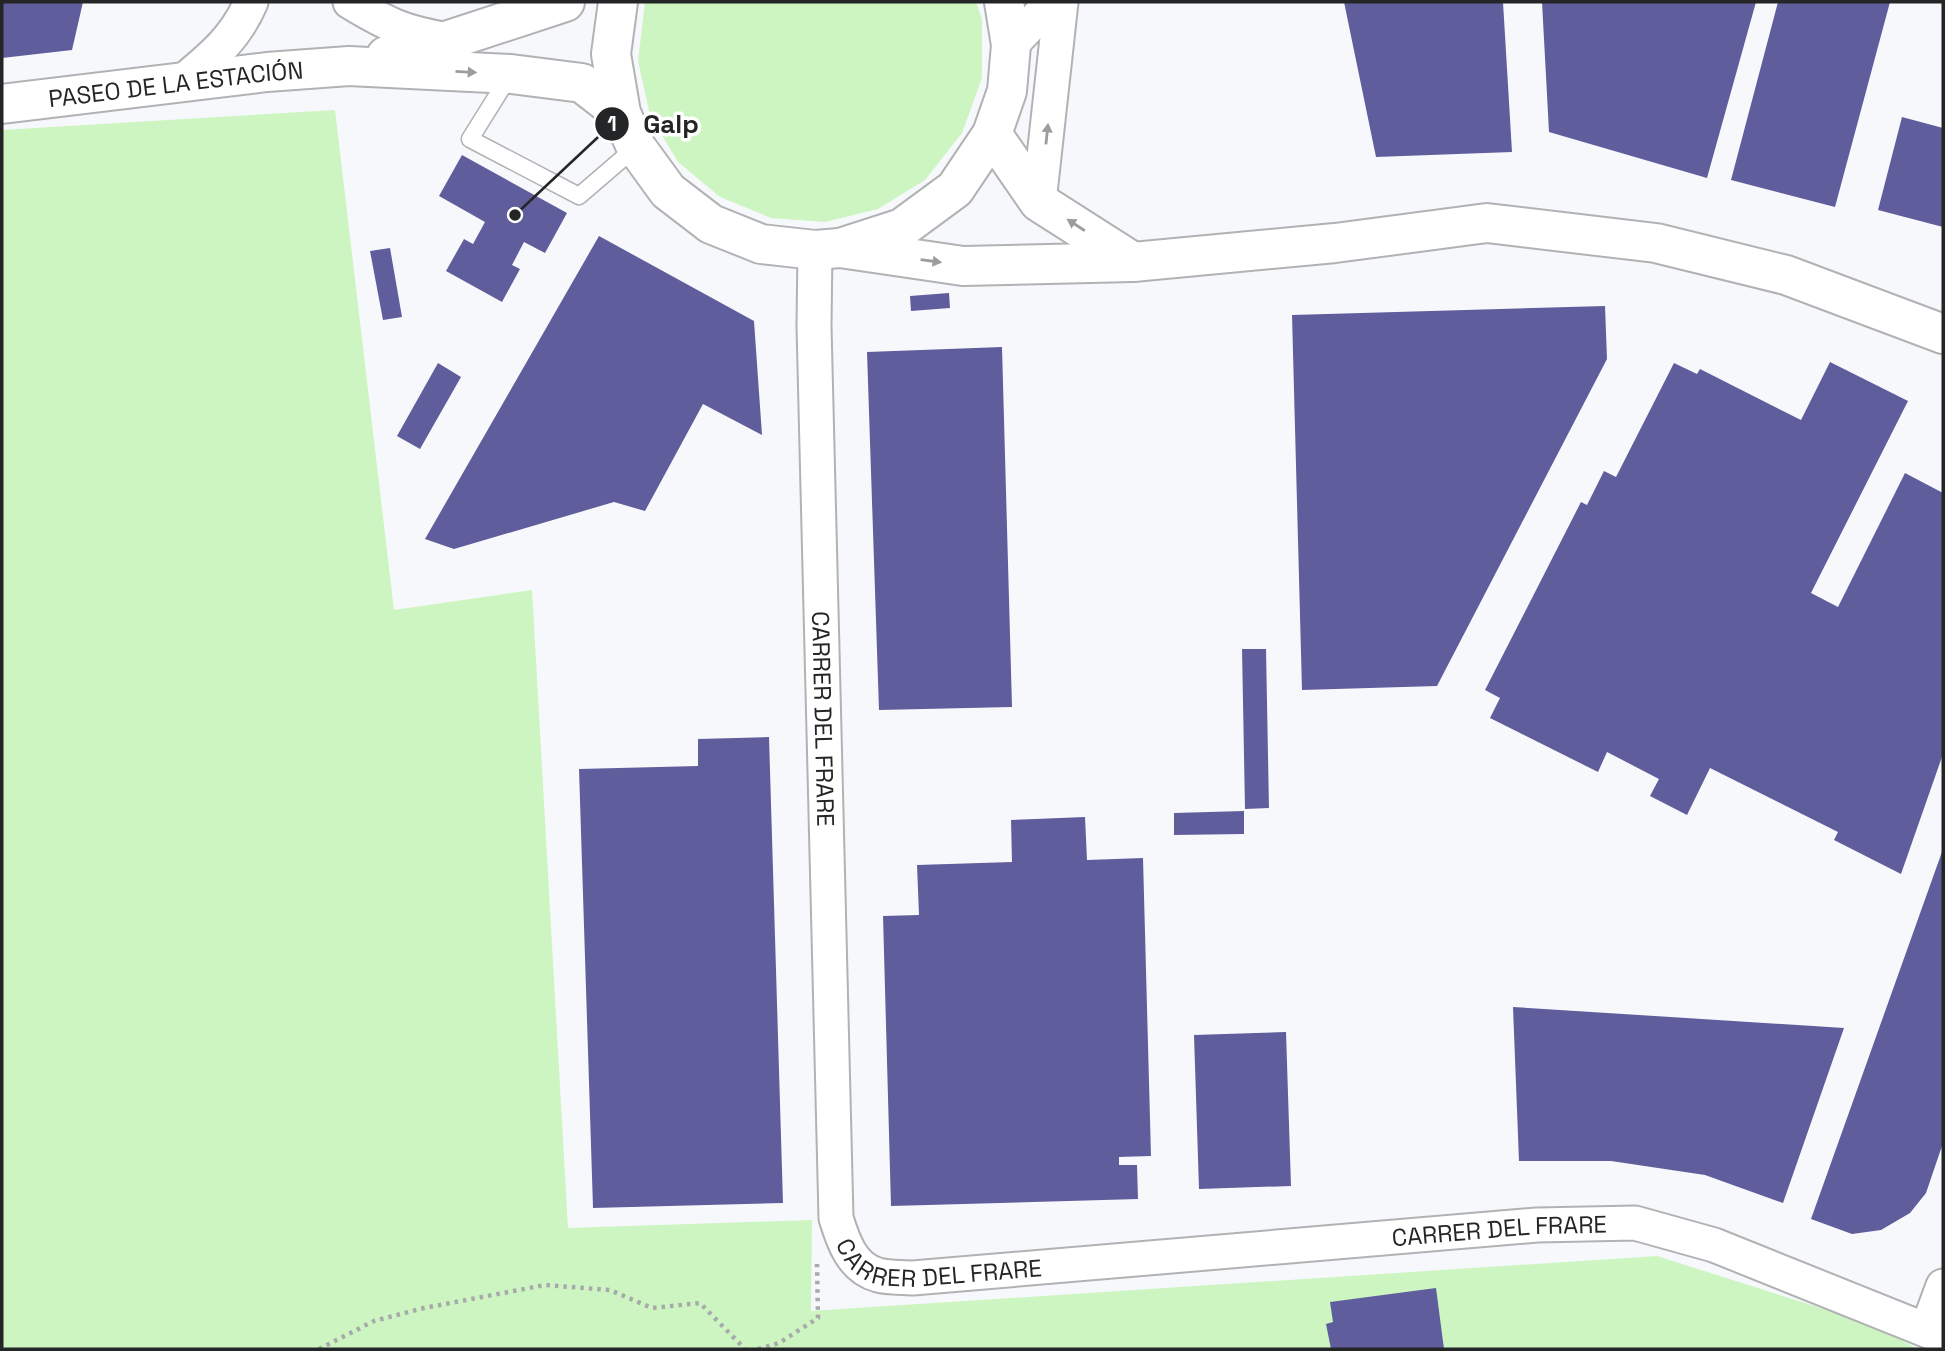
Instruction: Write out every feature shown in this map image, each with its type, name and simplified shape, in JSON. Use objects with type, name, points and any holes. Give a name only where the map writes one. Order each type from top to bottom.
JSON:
[{"type":"street","points":[[350,2],[384,23],[412,34],[449,40]]},
{"type":"street","name":"PASEO DE LA ESTACIÓN","points":[[349,66],[449,40],[565,2]]},
{"type":"street","points":[[618,2],[611,54],[621,113],[636,147],[668,191],[710,224],[761,244],[827,249],[963,266],[1133,262],[1335,243],[1487,223],[1656,243],[1786,275],[1943,334]]},
{"type":"street","points":[[827,249],[902,228],[955,189],[992,134],[1007,91],[1011,45],[1004,2]]},
{"type":"street","points":[[1011,45],[1052,2]]},
{"type":"street","points":[[1039,202],[1061,2]]},
{"type":"street","points":[[247,10],[246,37],[253,57],[267,72]]},
{"type":"street","points":[[182,82],[224,47],[247,10]]},
{"type":"street","name":"PASEO DE LA ESTACIÓN","points":[[2,104],[267,72],[349,66],[510,74],[582,83],[621,113]]},
{"type":"street","points":[[992,134],[1039,202],[1133,262]]},
{"type":"street","name":"CARRER DEL FRARE","points":[[827,249],[814,326],[836,1218],[846,1247],[858,1263],[878,1275],[913,1278],[1537,1225],[1635,1223],[1714,1245],[1935,1333]]},
{"type":"street","points":[[1935,1333],[1943,1286]]},
{"type":"lane","points":[[510,74],[470,139],[579,196],[636,147]]},
{"type":"path","points":[[758,1349],[779,1343],[818,1318],[817,1256]]},
{"type":"path","points":[[319,1349],[374,1321],[424,1308],[545,1284],[610,1290],[652,1308],[700,1303],[745,1349]]},
{"type":"green space","points":[[645,2],[976,2],[982,19],[982,78],[962,133],[925,180],[878,209],[825,222],[771,218],[720,197],[678,162],[650,115],[638,61]]},
{"type":"green space","points":[[335,110],[394,610],[532,590],[568,1228],[812,1220],[811,1311],[1657,1256],[1868,1323],[1918,1349],[2,1349],[2,130]]},
{"type":"building","points":[[2,2],[83,2],[72,50],[2,58]]},
{"type":"building","points":[[1344,2],[1503,2],[1512,152],[1376,157]]},
{"type":"building","points":[[1542,2],[1756,2],[1707,178],[1549,132]]},
{"type":"building","points":[[1778,2],[1890,2],[1835,207],[1731,180]]},
{"type":"building","points":[[1902,117],[1943,128],[1943,227],[1878,210]]},
{"type":"building","points":[[462,155],[567,213],[545,253],[524,242],[512,265],[520,269],[502,302],[446,271],[464,239],[473,244],[485,222],[439,196]]},
{"type":"building","points":[[599,236],[754,321],[762,435],[703,404],[645,511],[614,502],[454,549],[425,539]]},
{"type":"building","points":[[390,248],[402,317],[383,320],[370,251]]},
{"type":"building","points":[[949,293],[950,308],[911,311],[910,296]]},
{"type":"building","points":[[1605,306],[1607,359],[1437,686],[1302,690],[1292,315]]},
{"type":"building","points":[[1002,347],[1012,707],[879,710],[867,352]]},
{"type":"building","points":[[1830,362],[1908,401],[1811,593],[1838,607],[1905,473],[1943,493],[1943,754],[1901,874],[1834,840],[1838,832],[1710,768],[1687,815],[1650,796],[1659,779],[1607,752],[1598,772],[1490,718],[1500,698],[1485,690],[1581,502],[1587,505],[1604,471],[1616,477],[1674,363],[1697,374],[1700,369],[1801,420]]},
{"type":"building","points":[[438,363],[461,377],[420,449],[397,436]]},
{"type":"building","points":[[1242,649],[1266,649],[1269,808],[1245,809]]},
{"type":"building","points":[[769,737],[783,1203],[593,1208],[579,769],[698,766],[698,739]]},
{"type":"building","points":[[1244,811],[1244,834],[1174,835],[1174,813]]},
{"type":"building","points":[[1085,817],[1087,860],[1143,858],[1151,1156],[1119,1157],[1119,1165],[1137,1165],[1138,1199],[891,1206],[883,916],[919,915],[917,865],[1012,862],[1011,820]]},
{"type":"building","points":[[1943,849],[1943,1143],[1926,1193],[1910,1213],[1881,1230],[1852,1234],[1811,1219]]},
{"type":"building","points":[[1513,1007],[1844,1028],[1783,1203],[1705,1175],[1611,1161],[1519,1161]]},
{"type":"building","points":[[1286,1032],[1291,1186],[1199,1189],[1194,1035]]},
{"type":"building","points":[[1436,1288],[1444,1349],[1331,1349],[1326,1324],[1333,1322],[1330,1302]]},
{"type":"place","name":"Galp","points":[[515,215]]}]
